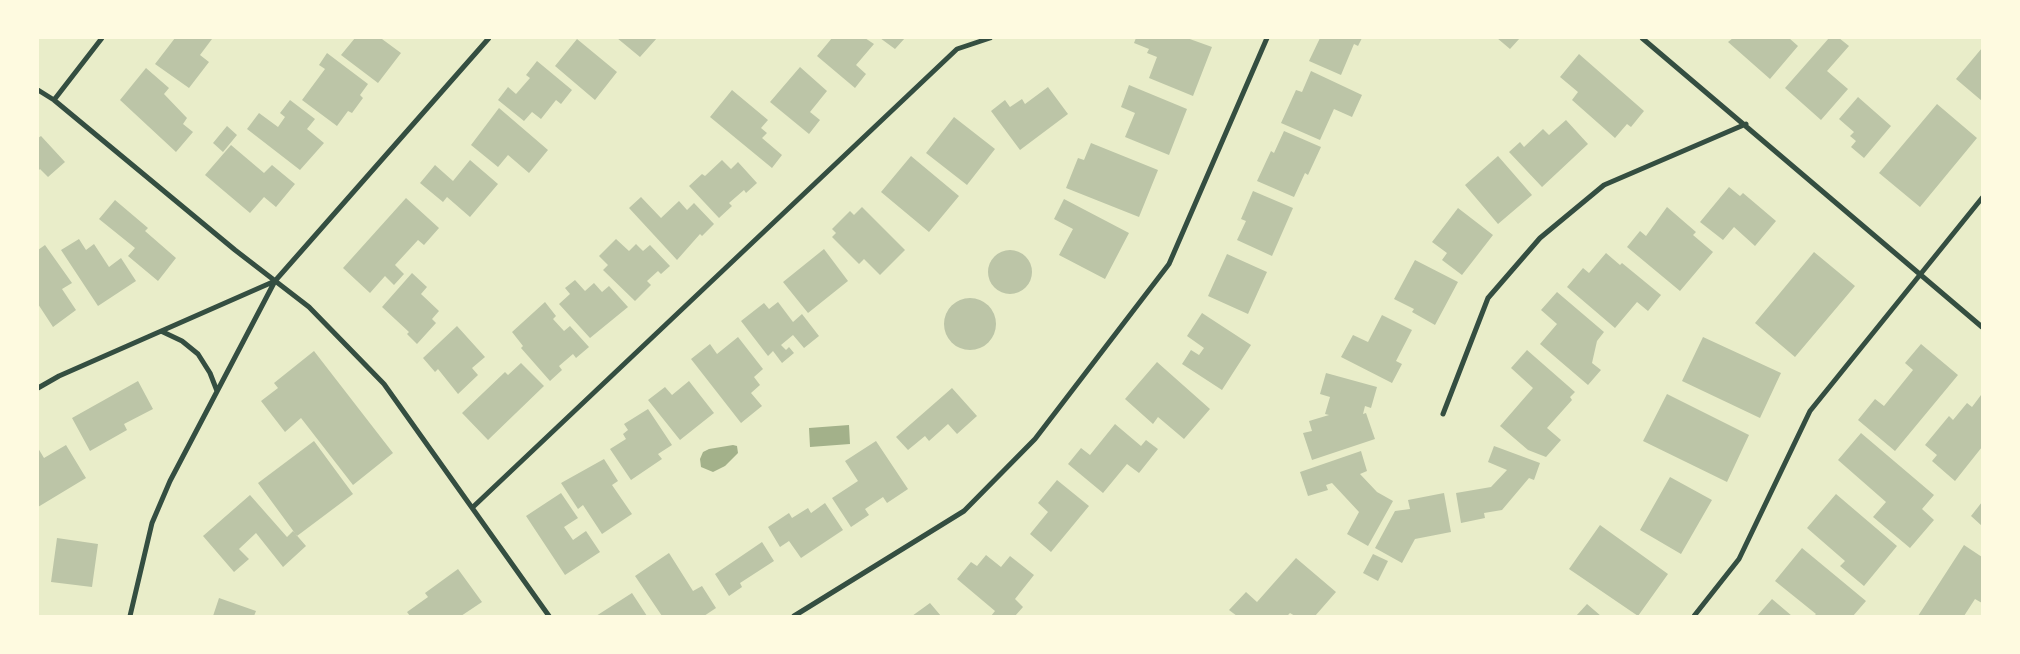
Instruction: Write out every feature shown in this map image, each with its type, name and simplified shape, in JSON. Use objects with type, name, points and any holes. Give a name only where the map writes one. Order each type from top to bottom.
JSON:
[{"type":"street","points":[[54,100],[102,38]]},
{"type":"street","points":[[130,616],[152,523],[170,481],[275,280],[489,38]]},
{"type":"street","points":[[473,507],[957,49],[990,38]]},
{"type":"street","points":[[794,616],[964,510],[1035,440],[1169,264],[1267,38]]},
{"type":"street","points":[[1642,38],[1746,124],[1982,327]]},
{"type":"street","points":[[38,90],[54,100],[309,307],[384,384],[549,616]]},
{"type":"street","points":[[1442,414],[1488,298],[1540,238],[1604,185],[1746,124]]},
{"type":"street","points":[[1694,616],[1739,559],[1810,412],[1982,198]]},
{"type":"street","points":[[38,388],[59,376],[163,332],[275,280]]},
{"type":"street","points":[[163,332],[182,341],[198,354],[210,373],[217,392]]},
{"type":"shaded area","points":[[849,425],[850,444],[810,447],[809,428]]},
{"type":"shaded area","points":[[737,446],[738,453],[725,466],[713,472],[701,467],[700,459],[703,452],[709,449]]},
{"type":"building","points":[[175,38],[212,39],[200,55],[209,62],[189,88],[155,64]]},
{"type":"building","points":[[355,38],[383,38],[401,53],[378,83],[341,55]]},
{"type":"building","points":[[617,38],[657,38],[640,57]]},
{"type":"building","points":[[832,38],[865,38],[874,44],[856,65],[866,74],[855,88],[817,56]]},
{"type":"building","points":[[880,38],[905,38],[895,49]]},
{"type":"building","points":[[1136,38],[1187,38],[1212,47],[1193,96],[1149,78],[1157,57],[1147,53],[1149,49],[1134,43]]},
{"type":"building","points":[[1320,38],[1362,38],[1358,46],[1354,44],[1341,75],[1309,61]]},
{"type":"building","points":[[1497,38],[1520,38],[1510,49]]},
{"type":"building","points":[[1733,38],[1789,38],[1798,46],[1770,79],[1728,42]]},
{"type":"building","points":[[1829,38],[1839,38],[1849,46],[1827,71],[1848,89],[1821,120],[1785,88]]},
{"type":"building","points":[[577,39],[617,72],[595,100],[555,66]]},
{"type":"building","points":[[1982,48],[1982,101],[1956,79]]},
{"type":"building","points":[[327,53],[368,84],[360,95],[363,98],[352,113],[348,111],[337,126],[302,100],[325,69],[319,65]]},
{"type":"building","points":[[1579,54],[1644,111],[1631,127],[1627,124],[1615,138],[1572,100],[1578,92],[1560,77]]},
{"type":"building","points":[[537,61],[572,90],[561,104],[556,100],[541,119],[532,112],[524,121],[498,100],[508,87],[516,94],[530,78],[526,75]]},
{"type":"building","points":[[800,67],[827,91],[810,112],[820,120],[809,134],[770,102]]},
{"type":"building","points":[[146,68],[169,88],[164,94],[187,118],[183,124],[193,132],[176,152],[120,100]]},
{"type":"building","points":[[1311,71],[1362,95],[1352,117],[1334,109],[1320,140],[1281,123],[1296,90],[1302,92]]},
{"type":"building","points":[[1129,85],[1187,109],[1169,155],[1125,137],[1135,113],[1121,107]]},
{"type":"building","points":[[1048,87],[1068,114],[1020,150],[991,111],[1005,100],[1010,107],[1022,99],[1025,104]]},
{"type":"building","points":[[732,90],[768,120],[761,128],[767,133],[762,138],[782,155],[772,168],[710,117]]},
{"type":"building","points":[[1858,97],[1891,126],[1864,158],[1851,147],[1856,141],[1850,136],[1854,132],[1839,119]]},
{"type":"building","points":[[290,100],[315,119],[307,129],[324,143],[300,170],[247,129],[259,113],[278,127],[285,117],[280,113]]},
{"type":"building","points":[[1937,104],[1977,138],[1920,207],[1879,173]]},
{"type":"building","points":[[499,108],[548,150],[529,173],[508,155],[498,167],[471,145]]},
{"type":"building","points":[[954,117],[995,149],[967,185],[926,153]]},
{"type":"building","points":[[1566,120],[1588,144],[1542,187],[1509,152],[1520,142],[1524,147],[1543,129],[1549,135]]},
{"type":"building","points":[[227,126],[237,135],[223,152],[213,143]]},
{"type":"building","points":[[1284,131],[1321,147],[1308,175],[1305,173],[1294,197],[1257,181],[1271,151],[1274,153]]},
{"type":"building","points":[[41,136],[65,162],[48,177],[40,169],[38,171],[38,138]]},
{"type":"building","points":[[1091,143],[1158,170],[1139,217],[1066,188],[1078,158],[1084,160]]},
{"type":"building","points":[[231,145],[264,173],[272,165],[295,184],[276,207],[264,197],[250,213],[205,175]]},
{"type":"building","points":[[911,156],[959,196],[929,232],[881,192]]},
{"type":"building","points":[[1498,156],[1532,195],[1498,224],[1465,185]]},
{"type":"building","points":[[470,160],[498,184],[470,217],[447,197],[443,202],[420,183],[435,165],[453,181]]},
{"type":"building","points":[[722,160],[731,169],[738,162],[757,183],[746,193],[744,190],[729,203],[732,206],[719,218],[689,186],[702,174],[705,176]]},
{"type":"building","points":[[1729,187],[1740,196],[1743,193],[1776,221],[1755,246],[1734,227],[1723,240],[1700,222]]},
{"type":"building","points":[[1253,191],[1293,208],[1272,256],[1237,240],[1246,221],[1241,219]]},
{"type":"building","points":[[641,197],[661,218],[679,201],[687,210],[694,203],[714,224],[702,236],[700,234],[677,260],[629,208]]},
{"type":"building","points":[[406,198],[439,228],[424,245],[418,240],[395,265],[404,274],[394,285],[385,276],[370,293],[343,268]]},
{"type":"building","points":[[1064,199],[1129,233],[1105,279],[1059,255],[1073,229],[1054,219]]},
{"type":"building","points":[[115,200],[148,228],[145,231],[176,258],[158,281],[128,256],[135,248],[99,219]]},
{"type":"building","points":[[862,207],[905,250],[880,275],[864,259],[859,264],[832,237],[836,233],[832,229],[850,211],[854,215]]},
{"type":"building","points":[[1667,207],[1696,232],[1693,235],[1713,252],[1680,291],[1627,247],[1640,231],[1646,236]]},
{"type":"building","points":[[1458,208],[1493,235],[1462,275],[1442,260],[1447,253],[1432,242]]},
{"type":"building","points":[[79,239],[86,250],[94,244],[109,267],[121,258],[136,281],[98,306],[61,250]]},
{"type":"building","points":[[616,239],[629,251],[636,244],[643,251],[650,245],[670,266],[661,274],[658,271],[647,281],[651,285],[635,301],[603,270],[608,265],[599,256]]},
{"type":"building","points":[[45,245],[72,283],[62,289],[76,310],[53,327],[38,304],[38,250]]},
{"type":"building","points":[[824,249],[848,281],[808,313],[783,282]]},
{"type":"building","points":[[1014,250],[1026,256],[1031,263],[1031,281],[1026,288],[1019,293],[1006,294],[998,291],[991,284],[988,268],[991,260],[998,253]]},
{"type":"building","points":[[1814,252],[1855,286],[1795,357],[1755,323]]},
{"type":"building","points":[[1606,253],[1620,265],[1622,263],[1661,295],[1648,311],[1637,302],[1615,328],[1567,287],[1583,268],[1589,273]]},
{"type":"building","points":[[1227,254],[1267,272],[1248,314],[1208,296]]},
{"type":"building","points":[[1415,260],[1458,282],[1435,325],[1412,312],[1414,309],[1394,299]]},
{"type":"building","points":[[412,273],[427,287],[421,294],[439,311],[432,319],[436,323],[417,344],[407,334],[409,332],[382,307]]},
{"type":"building","points":[[575,280],[585,291],[594,283],[602,292],[609,286],[628,307],[590,338],[559,304],[570,294],[565,288]]},
{"type":"building","points":[[1557,292],[1604,332],[1597,341],[1592,363],[1601,370],[1588,385],[1540,344],[1557,324],[1541,310]]},
{"type":"building","points":[[965,298],[975,298],[989,305],[996,319],[996,329],[989,343],[975,350],[965,350],[955,346],[948,339],[944,329],[944,319],[948,309],[955,302]]},
{"type":"building","points":[[545,302],[556,316],[553,319],[564,331],[570,326],[589,347],[576,358],[573,354],[559,366],[562,370],[550,381],[521,348],[523,346],[512,332]]},
{"type":"building","points":[[778,302],[793,322],[802,314],[819,336],[804,348],[793,335],[781,345],[786,350],[789,347],[794,353],[782,363],[773,351],[768,356],[741,321],[764,303],[769,309]]},
{"type":"building","points":[[1202,313],[1251,345],[1222,390],[1182,364],[1191,350],[1199,355],[1204,348],[1187,336]]},
{"type":"building","points":[[1382,315],[1412,330],[1396,361],[1402,364],[1392,383],[1341,357],[1353,335],[1368,342]]},
{"type":"building","points":[[457,326],[485,357],[472,368],[478,375],[458,394],[438,369],[435,372],[423,358]]},
{"type":"building","points":[[738,337],[763,369],[754,377],[760,385],[751,393],[762,406],[741,423],[691,359],[710,344],[717,354]]},
{"type":"building","points":[[1703,337],[1781,373],[1760,418],[1682,381]]},
{"type":"building","points":[[1921,344],[1958,375],[1895,451],[1858,420],[1875,399],[1884,406],[1913,370],[1905,363]]},
{"type":"building","points":[[1527,350],[1575,392],[1570,397],[1572,400],[1547,428],[1561,440],[1546,457],[1528,450],[1500,426],[1533,388],[1511,368]]},
{"type":"building","points":[[314,351],[393,453],[353,485],[301,418],[285,432],[261,401],[278,388],[274,383]]},
{"type":"building","points":[[1157,362],[1210,409],[1184,439],[1158,417],[1153,424],[1125,399]]},
{"type":"building","points":[[521,363],[544,386],[488,440],[462,413],[505,372],[508,375]]},
{"type":"building","points":[[1326,373],[1377,387],[1371,408],[1365,406],[1363,414],[1366,413],[1375,439],[1312,460],[1303,433],[1312,431],[1309,421],[1329,415],[1325,414],[1330,397],[1320,394]]},
{"type":"building","points":[[138,381],[153,409],[124,424],[127,430],[90,451],[72,418]]},
{"type":"building","points":[[689,381],[714,413],[680,440],[648,400],[665,387],[672,395]]},
{"type":"building","points":[[952,388],[977,416],[957,434],[948,424],[929,441],[925,436],[908,450],[896,437]]},
{"type":"building","points":[[1667,394],[1749,435],[1727,482],[1643,441]]},
{"type":"building","points":[[1981,395],[1982,447],[1955,481],[1932,461],[1937,455],[1925,445],[1949,416],[1953,420],[1967,403],[1972,407]]},
{"type":"building","points":[[648,409],[672,445],[658,454],[662,459],[631,480],[610,449],[626,439],[623,434],[628,430],[624,424]]},
{"type":"building","points":[[1115,424],[1141,446],[1146,440],[1158,449],[1139,473],[1127,464],[1103,493],[1068,464],[1081,448],[1090,455]]},
{"type":"building","points":[[1861,433],[1934,495],[1922,509],[1934,520],[1910,548],[1873,517],[1886,502],[1838,460]]},
{"type":"building","points":[[314,441],[353,494],[297,536],[258,483]]},
{"type":"building","points":[[876,441],[908,489],[887,503],[883,497],[865,509],[869,515],[851,527],[832,498],[858,481],[845,461]]},
{"type":"building","points":[[66,445],[86,478],[38,507],[38,448],[44,458]]},
{"type":"building","points":[[1494,446],[1540,463],[1534,480],[1529,478],[1502,510],[1484,513],[1485,518],[1461,523],[1456,493],[1491,487],[1507,470],[1488,462]]},
{"type":"building","points":[[1361,451],[1367,471],[1360,474],[1377,492],[1393,501],[1368,546],[1347,534],[1359,512],[1332,483],[1326,485],[1328,490],[1308,496],[1300,472]]},
{"type":"building","points":[[604,459],[618,481],[612,485],[632,514],[602,534],[583,505],[578,509],[561,483]]},
{"type":"building","points":[[1670,477],[1712,500],[1681,554],[1640,530]]},
{"type":"building","points":[[1057,480],[1089,506],[1051,552],[1030,534],[1048,512],[1038,503]]},
{"type":"building","points":[[561,493],[578,518],[564,527],[573,540],[586,531],[600,552],[565,575],[526,516]]},
{"type":"building","points":[[1444,493],[1451,532],[1415,539],[1402,563],[1375,548],[1395,511],[1410,509],[1408,500]]},
{"type":"building","points":[[1836,494],[1897,546],[1864,586],[1840,566],[1845,561],[1807,528]]},
{"type":"building","points":[[250,495],[287,537],[293,531],[306,546],[283,567],[256,533],[239,549],[249,559],[234,572],[203,536]]},
{"type":"building","points":[[1982,502],[1982,526],[1971,516]]},
{"type":"building","points":[[825,503],[843,530],[801,558],[789,541],[780,547],[768,527],[789,513],[792,518],[808,508],[811,513]]},
{"type":"building","points":[[1600,525],[1668,574],[1638,616],[1569,569]]},
{"type":"building","points":[[57,538],[98,544],[92,587],[51,582]]},
{"type":"building","points":[[762,542],[774,561],[740,583],[742,587],[729,596],[715,574]]},
{"type":"building","points":[[1964,545],[1982,557],[1982,603],[1975,599],[1964,616],[1918,616]]},
{"type":"building","points":[[1802,548],[1866,601],[1853,616],[1814,616],[1816,614],[1775,581]]},
{"type":"building","points":[[669,553],[693,591],[702,586],[716,608],[704,616],[662,616],[635,576]]},
{"type":"building","points":[[1373,554],[1388,561],[1378,581],[1363,573]]},
{"type":"building","points":[[986,555],[1001,567],[1010,556],[1034,575],[1015,599],[1023,607],[1015,616],[991,616],[995,611],[957,579],[971,562],[977,566]]},
{"type":"building","points":[[1296,558],[1336,592],[1315,616],[1295,616],[1290,613],[1287,616],[1237,616],[1229,610],[1246,592],[1257,602]]},
{"type":"building","points":[[458,569],[482,602],[461,616],[410,616],[407,612],[428,597],[425,593]]},
{"type":"building","points":[[632,593],[647,616],[596,616]]},
{"type":"building","points":[[219,598],[256,611],[254,616],[213,616]]},
{"type":"building","points":[[1772,599],[1792,616],[1757,616]]},
{"type":"building","points":[[930,603],[941,616],[912,616]]},
{"type":"building","points":[[1587,604],[1601,616],[1576,616]]}]
